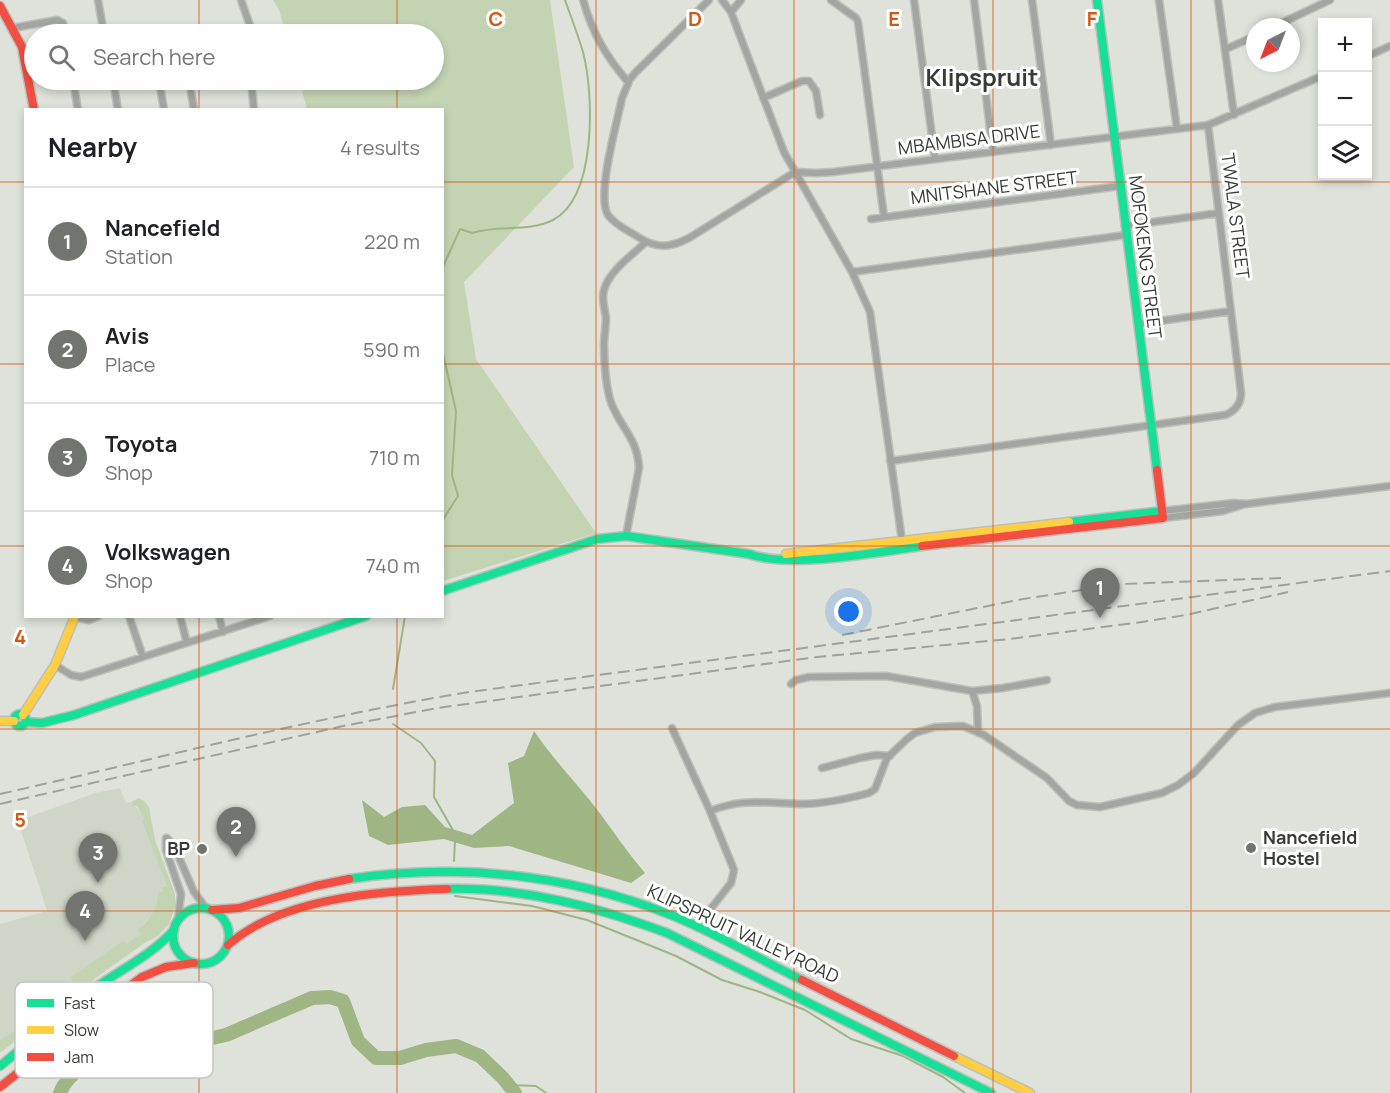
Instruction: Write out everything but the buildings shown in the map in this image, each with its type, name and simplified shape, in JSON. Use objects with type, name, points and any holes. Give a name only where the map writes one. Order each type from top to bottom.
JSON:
[{"type":"main road","name":"MOFOKENG STREET","points":[[1097,0],[1119,186],[1163,514]]},
{"type":"main road","points":[[0,6],[22,47],[24,58]]},
{"type":"main road","points":[[30,90],[34,108]]},
{"type":"main road","points":[[749,554],[757,557],[807,560],[1163,514]]},
{"type":"main road","points":[[444,590],[597,539],[626,536],[749,554],[795,554],[1163,514]]},
{"type":"main road","points":[[25,718],[55,665],[75,618]]},
{"type":"main road","points":[[0,721],[14,721],[17,715],[42,723],[74,715],[360,618]]},
{"type":"main road","name":"KLIPSPRUIT VALLEY ROAD","points":[[209,909],[240,908],[312,887],[402,871],[473,870],[532,876],[601,891],[650,907],[698,928],[1030,1093]]},
{"type":"main road","name":"KLIPSPRUIT VALLEY ROAD","points":[[228,945],[256,923],[288,912],[350,897],[411,889],[449,888],[495,890],[560,900],[618,915],[667,933],[991,1093]]},
{"type":"main road","points":[[104,982],[165,942],[178,920],[190,910],[209,909],[221,916],[227,924],[228,945],[222,955],[213,962],[166,967],[135,982]]},
{"type":"main road","points":[[174,930],[174,942],[178,951],[184,958],[194,963]]},
{"type":"main road","points":[[0,1066],[15,1054]]},
{"type":"main road","points":[[0,1087],[15,1075]]},
{"type":"street","points":[[98,0],[102,24]]},
{"type":"street","points":[[241,0],[249,24]]},
{"type":"street","points":[[583,0],[599,44],[628,82]]},
{"type":"street","points":[[709,0],[643,64],[628,82],[622,98],[603,196],[606,211],[612,219],[646,242],[665,247],[680,243],[795,172]]},
{"type":"street","points":[[722,0],[730,12],[783,152],[852,272],[872,318],[902,542]]},
{"type":"street","points":[[730,12],[741,0]]},
{"type":"street","points":[[831,0],[854,16],[858,22],[884,217]]},
{"type":"street","points":[[914,0],[935,159]]},
{"type":"street","points":[[974,0],[993,152]]},
{"type":"street","points":[[1032,0],[1051,145]]},
{"type":"street","points":[[1159,0],[1177,129]]},
{"type":"street","points":[[1218,0],[1234,115]]},
{"type":"street","points":[[1292,18],[1330,0]]},
{"type":"street","points":[[35,24],[57,20],[63,24]]},
{"type":"street","points":[[13,28],[24,26]]},
{"type":"street","points":[[1226,49],[1246,40]]},
{"type":"street","points":[[1372,54],[1390,46]]},
{"type":"street","name":"MBAMBISA DRIVE","points":[[795,172],[822,173],[1208,125],[1318,78]]},
{"type":"street","points":[[763,98],[802,81],[809,81],[816,91],[820,115]]},
{"type":"street","points":[[75,90],[78,108]]},
{"type":"street","points":[[115,90],[118,108]]},
{"type":"street","points":[[161,90],[164,108]]},
{"type":"street","points":[[191,90],[194,108]]},
{"type":"street","points":[[252,90],[254,108]]},
{"type":"street","name":"TWALA STREET","points":[[1150,425],[1225,416],[1237,407],[1241,393],[1208,125]]},
{"type":"street","name":"MNITSHANE STREET","points":[[872,219],[1119,186]]},
{"type":"street","points":[[852,272],[1126,230],[1219,213]]},
{"type":"street","points":[[626,536],[639,458],[635,445],[612,405],[609,394],[604,346],[606,318],[603,296],[607,284],[621,264],[646,242]]},
{"type":"street","points":[[1138,324],[1231,311]]},
{"type":"street","points":[[890,461],[1150,425]]},
{"type":"street","points":[[1163,514],[1223,511],[1246,504],[1390,486]]},
{"type":"street","points":[[130,618],[143,657]]},
{"type":"street","points":[[181,618],[187,643]]},
{"type":"street","points":[[220,618],[223,632]]},
{"type":"street","points":[[55,665],[78,678],[264,618]]},
{"type":"street","points":[[791,684],[796,680],[809,677],[886,676],[972,691],[1047,680]]},
{"type":"street","points":[[972,691],[977,706],[978,732]]},
{"type":"street","points":[[710,811],[736,802],[801,804],[869,793],[875,789],[885,761],[907,739],[935,727],[963,726],[978,732],[1047,778],[1069,801],[1077,805],[1100,807],[1162,793],[1178,785],[1194,773],[1247,718],[1255,713],[1275,707],[1390,693]]},
{"type":"street","points":[[672,728],[733,865],[734,874],[731,883],[698,928]]},
{"type":"street","points":[[822,768],[876,755],[890,756]]},
{"type":"street","points":[[178,920],[181,894],[166,850],[166,838],[174,846],[191,887],[209,909]]},
{"type":"shaded area","points":[[273,0],[550,0],[574,167],[464,282],[476,359],[596,533],[444,581],[444,108],[307,108],[302,90],[444,90],[444,24],[283,24]]},
{"type":"shaded area","points":[[534,731],[645,873],[631,883],[509,846],[474,848],[444,839],[388,845],[369,836],[362,800],[384,817],[402,807],[425,805],[445,827],[472,835],[514,803],[508,763],[524,756]]},
{"type":"shaded area","points":[[120,788],[126,803],[131,802],[139,810],[167,886],[164,887],[164,891],[158,892],[152,915],[139,929],[141,934],[126,944],[122,940],[71,978],[73,982],[15,982],[15,1030],[0,1040],[0,924],[47,911],[18,821],[95,793]]},
{"type":"shaded area","points":[[139,798],[149,807],[155,840],[175,894],[175,907],[169,924],[158,936],[146,942],[91,982],[73,982],[70,978],[123,940],[126,944],[141,934],[138,929],[152,913],[158,892],[163,891],[163,887],[167,886],[142,822],[144,819],[137,806],[131,802]]},
{"type":"shaded area","points":[[15,1030],[15,1041],[0,1053],[0,1040]]},
{"type":"waterway","points":[[444,265],[460,229],[472,233],[543,224],[553,220],[567,208],[578,190],[585,168],[589,143],[589,93],[583,52],[565,0]]},
{"type":"waterway","points":[[444,358],[456,411],[452,475],[458,496],[444,518]]},
{"type":"waterway","points":[[393,689],[405,618]]},
{"type":"waterway","points":[[393,724],[421,743],[435,761],[434,797],[454,832]]},
{"type":"waterway","points":[[454,861],[455,840]]},
{"type":"waterway","points":[[455,896],[532,906],[587,920],[676,956],[722,980],[805,1010],[851,1039],[903,1056],[943,1077],[965,1093]]},
{"type":"waterway","points":[[213,1038],[226,1035],[312,998],[330,997],[343,1001],[358,1041],[376,1058],[400,1058],[426,1050],[456,1046],[480,1056],[515,1093]]},
{"type":"waterway","points":[[60,1093],[69,1078]]},
{"type":"waterway","points":[[509,1085],[536,1086],[546,1093]]},
{"type":"railway","points":[[0,794],[292,726],[469,692],[1390,571]]},
{"type":"railway","points":[[842,635],[1023,599],[1122,584],[1281,578]]},
{"type":"railway","points":[[0,804],[343,726],[437,708],[817,657],[1010,639],[1142,622],[1186,615],[1288,592]]},
{"type":"traffic: fast","points":[[1097,0],[1157,470]]},
{"type":"traffic: fast","points":[[1069,522],[1162,511]]},
{"type":"traffic: fast","points":[[444,590],[597,539],[626,536],[787,560],[834,558],[922,546]]},
{"type":"traffic: fast","points":[[26,722],[42,723],[74,715],[360,618]]},
{"type":"traffic: fast","points":[[22,714],[25,715],[26,720],[25,725],[18,726],[15,725],[14,718],[15,715],[22,714]]},
{"type":"traffic: fast","points":[[349,879],[431,872],[513,876],[553,881],[632,901],[671,915],[802,980]]},
{"type":"traffic: fast","points":[[447,889],[504,891],[559,900],[667,933],[991,1093]]},
{"type":"traffic: fast","points":[[201,908],[212,910],[221,916],[227,925],[229,936],[227,947],[221,956],[212,962],[201,964],[190,962],[181,956],[175,947],[173,936],[175,925],[181,916],[190,910],[201,908]]},
{"type":"traffic: fast","points":[[104,982],[154,949],[174,930]]},
{"type":"traffic: fast","points":[[0,1066],[15,1053]]},
{"type":"traffic: slow","points":[[786,554],[1069,522]]},
{"type":"traffic: slow","points":[[23,715],[55,665],[74,618]]},
{"type":"traffic: slow","points":[[0,721],[14,721]]},
{"type":"traffic: slow","points":[[954,1056],[1030,1093]]},
{"type":"traffic: jam","points":[[0,6],[22,47],[24,58]]},
{"type":"traffic: jam","points":[[30,90],[34,108]]},
{"type":"traffic: jam","points":[[922,546],[1163,518],[1157,470]]},
{"type":"traffic: jam","points":[[212,910],[239,908],[315,886],[349,879]]},
{"type":"traffic: jam","points":[[228,945],[250,929],[302,907],[361,895],[447,889]]},
{"type":"traffic: jam","points":[[135,982],[166,967],[194,963]]},
{"type":"traffic: jam","points":[[802,980],[954,1056]]},
{"type":"traffic: jam","points":[[0,1087],[15,1075]]},
{"type":"place","name":"Nancefield","points":[[1100,618]]},
{"type":"place","name":"Nancefield Hostel","points":[[1251,848]]},
{"type":"place","name":"BP","points":[[202,849]]},
{"type":"place","name":"Avis","points":[[236,857]]},
{"type":"place","name":"Toyota","points":[[98,883]]},
{"type":"place","name":"Volkswagen","points":[[85,941]]},
{"type":"district","name":"Klipspruit","points":[[982,78]]}]
